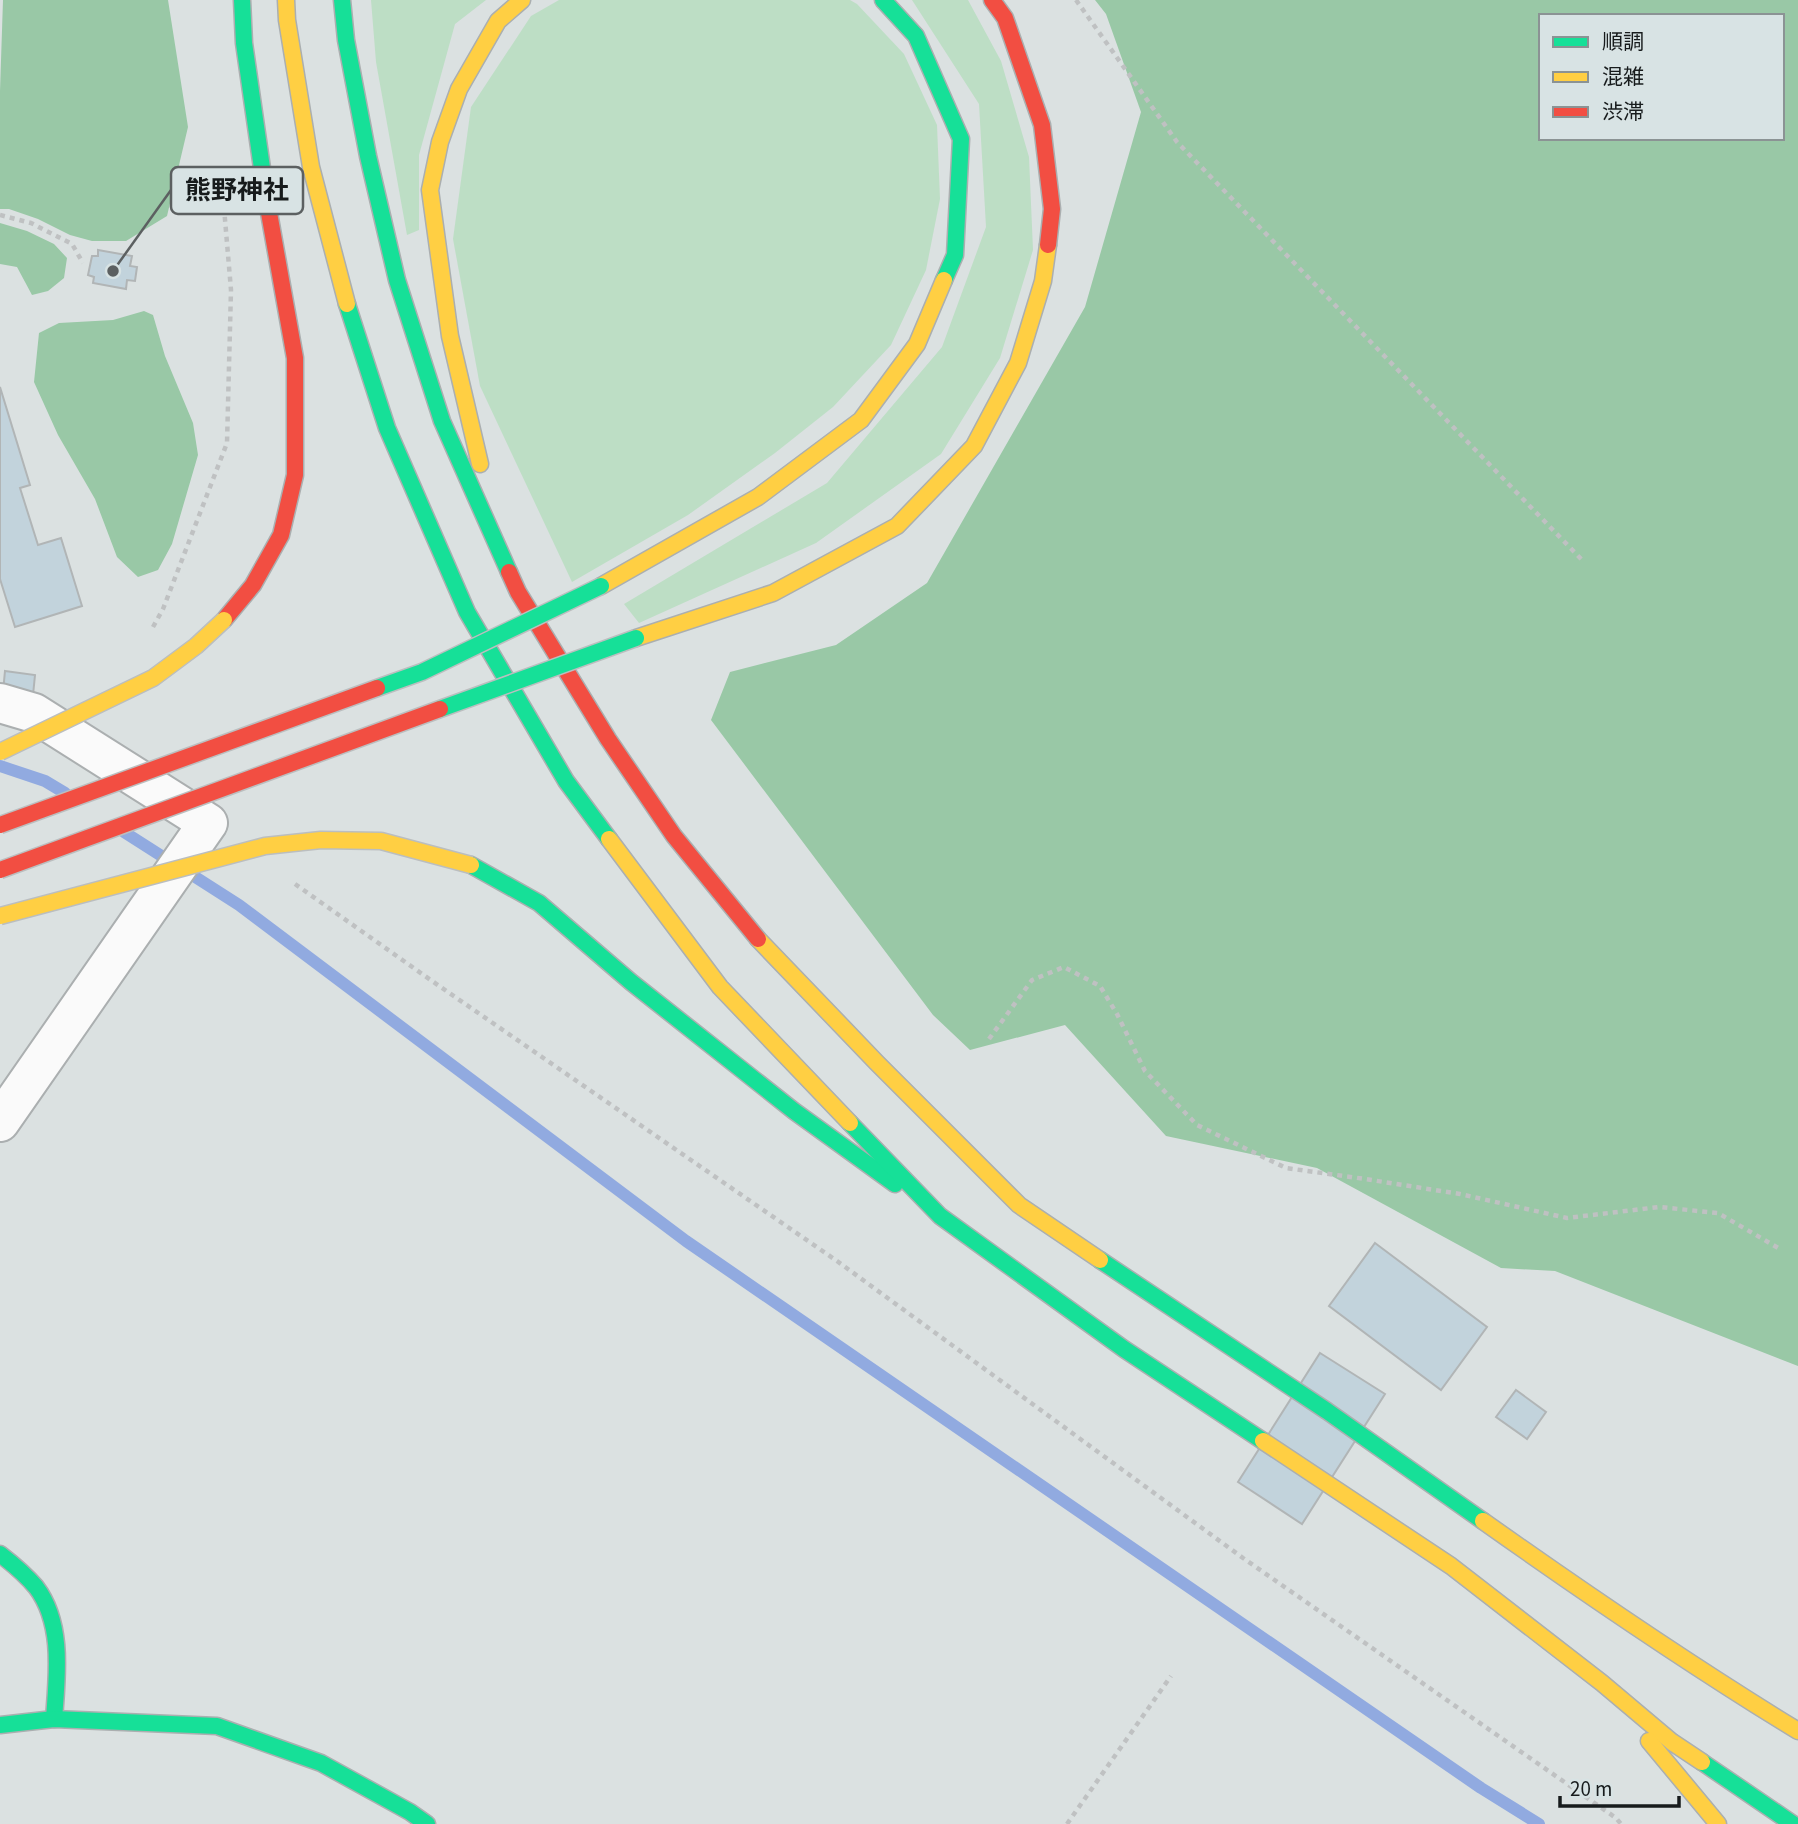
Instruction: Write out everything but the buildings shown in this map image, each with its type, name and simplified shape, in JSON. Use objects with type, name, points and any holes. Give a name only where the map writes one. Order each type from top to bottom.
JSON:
[{"type":"main road","points":[[0,752],[153,678],[195,646],[224,620],[253,585],[281,535],[295,475],[295,358],[267,202],[244,43],[243,0]]},
{"type":"main road","points":[[286,0],[311,167],[341,287],[387,428],[467,612],[566,781],[720,987],[940,1216]]},
{"type":"main road","points":[[342,0],[346,40],[366,143],[397,280],[442,421],[518,592],[608,739],[667,825],[750,931],[1019,1205],[1327,1411],[1553,1571],[1726,1687],[1793,1737]]},
{"type":"main road","points":[[518,592],[481,469],[450,336],[430,190],[440,142],[459,89],[498,20],[522,0]]},
{"type":"main road","points":[[0,825],[422,672],[601,586],[758,497],[861,420],[918,344],[956,255],[961,139],[916,36],[883,0]]},
{"type":"main road","points":[[0,870],[636,638],[773,593],[897,526],[974,446],[1018,363],[1043,281],[1052,209],[1042,125],[1005,18],[992,0]]},
{"type":"main road","points":[[0,916],[265,846],[321,840],[381,841],[471,865],[539,903],[631,982],[794,1111],[1124,1349],[1451,1566],[1672,1742],[1793,1824]]},
{"type":"main road","points":[[0,1554],[39,1588],[50,1611],[57,1640],[54,1719]]},
{"type":"main road","points":[[1601,1683],[1718,1824]]},
{"type":"main road","points":[[0,1725],[54,1719],[217,1726],[321,1763],[428,1824]]},
{"type":"street","points":[[0,703],[34,713],[208,823],[0,1122]]},
{"type":"path","points":[[1076,0],[1177,142],[1584,562]]},
{"type":"path","points":[[151,631],[163,610],[227,443],[231,290],[223,196]]},
{"type":"path","points":[[0,215],[32,223],[72,244],[83,263]]},
{"type":"path","points":[[287,878],[837,1261],[1243,1559],[1621,1824]]},
{"type":"path","points":[[989,1039],[1032,980],[1064,967],[1100,986],[1145,1072],[1197,1125],[1286,1168],[1460,1194],[1567,1218],[1660,1207],[1718,1213],[1780,1249]]},
{"type":"path","points":[[1067,1824],[1171,1676]]},
{"type":"green space","points":[[3,0],[168,0],[188,127],[167,216],[126,241],[92,241],[70,235],[38,219],[9,209],[0,209]]},
{"type":"green space","points":[[371,0],[486,0],[455,24],[419,155],[419,230],[407,235],[376,62]]},
{"type":"green space","points":[[559,0],[850,0],[857,4],[904,54],[937,125],[940,199],[926,270],[891,345],[833,407],[775,453],[688,515],[572,582],[480,386],[453,239],[471,107],[531,16]]},
{"type":"green space","points":[[912,0],[968,0],[1001,61],[1029,157],[1033,250],[1000,358],[941,454],[816,543],[639,623],[624,604],[827,483],[942,347],[986,227],[979,104]]},
{"type":"green space","points":[[1095,0],[1798,0],[1798,1366],[1555,1271],[1501,1268],[1317,1168],[1166,1136],[1065,1025],[970,1050],[933,1015],[711,720],[730,672],[836,645],[927,583],[1085,307],[1141,112],[1106,14]]},
{"type":"green space","points":[[0,223],[27,231],[54,244],[67,258],[64,278],[48,291],[32,295],[17,267],[0,264]]},
{"type":"green space","points":[[144,311],[153,315],[165,356],[193,423],[198,455],[172,544],[158,570],[138,577],[117,557],[95,499],[58,435],[34,382],[39,333],[59,323],[113,320]]},
{"type":"waterway","points":[[0,766],[45,781],[65,793]]},
{"type":"waterway","points":[[124,832],[171,862]]},
{"type":"waterway","points":[[189,873],[239,905],[686,1241],[1481,1788],[1539,1824]]},
{"type":"traffic: fast","points":[[242,0],[244,43],[266,196]]},
{"type":"traffic: fast","points":[[342,0],[346,40],[368,156],[397,280],[442,421],[509,572]]},
{"type":"traffic: fast","points":[[883,0],[916,36],[961,139],[955,255],[944,280]]},
{"type":"traffic: fast","points":[[347,304],[387,428],[467,612],[566,781],[609,839]]},
{"type":"traffic: fast","points":[[377,688],[422,672],[601,586]]},
{"type":"traffic: fast","points":[[440,709],[636,638]]},
{"type":"traffic: fast","points":[[471,865],[539,903],[631,982],[794,1111],[895,1184]]},
{"type":"traffic: fast","points":[[850,1123],[940,1216],[1124,1349],[1263,1441]]},
{"type":"traffic: fast","points":[[1100,1260],[1327,1411],[1483,1521]]},
{"type":"traffic: fast","points":[[0,1554],[36,1587],[51,1617],[57,1651],[54,1719]]},
{"type":"traffic: fast","points":[[0,1725],[54,1719],[217,1726],[321,1763],[427,1824]]},
{"type":"traffic: fast","points":[[1702,1762],[1793,1824]]},
{"type":"traffic: slow","points":[[286,0],[311,167],[347,304]]},
{"type":"traffic: slow","points":[[480,464],[450,336],[430,190],[440,142],[459,89],[498,21],[522,0]]},
{"type":"traffic: slow","points":[[636,638],[773,593],[897,526],[974,446],[1018,363],[1043,281],[1048,245]]},
{"type":"traffic: slow","points":[[601,586],[758,497],[861,420],[917,344],[944,280]]},
{"type":"traffic: slow","points":[[0,752],[153,678],[196,646],[224,620]]},
{"type":"traffic: slow","points":[[609,839],[720,987],[850,1123]]},
{"type":"traffic: slow","points":[[0,916],[265,846],[321,840],[381,841],[471,865]]},
{"type":"traffic: slow","points":[[758,939],[1019,1205],[1100,1260]]},
{"type":"traffic: slow","points":[[1263,1441],[1451,1566],[1602,1683],[1672,1742],[1702,1762]]},
{"type":"traffic: slow","points":[[1483,1521],[1639,1629],[1798,1731]]},
{"type":"traffic: slow","points":[[1649,1741],[1718,1824]]},
{"type":"traffic: jam","points":[[992,0],[1005,18],[1042,125],[1052,209],[1048,245]]},
{"type":"traffic: jam","points":[[224,620],[253,585],[281,535],[295,475],[295,358],[266,196]]},
{"type":"traffic: jam","points":[[509,572],[518,592],[608,739],[674,836],[758,939]]},
{"type":"traffic: jam","points":[[0,825],[377,688]]},
{"type":"traffic: jam","points":[[0,870],[440,709]]},
{"type":"place","name":"熊野神社","points":[[113,271]]}]
